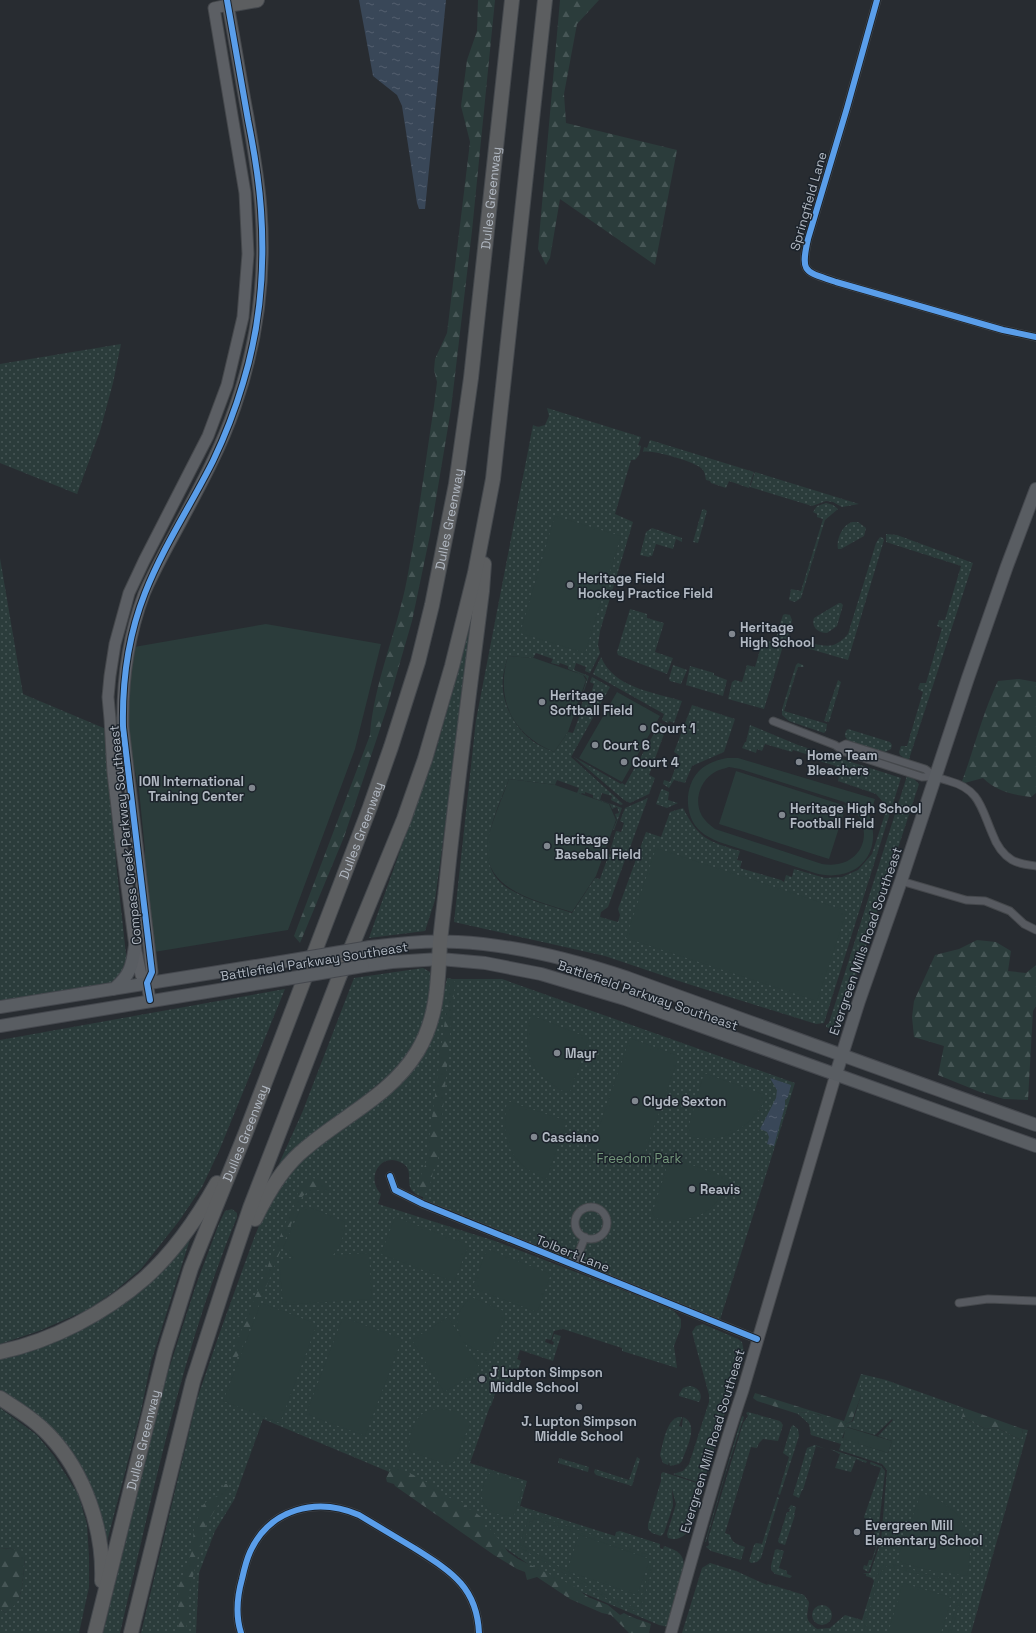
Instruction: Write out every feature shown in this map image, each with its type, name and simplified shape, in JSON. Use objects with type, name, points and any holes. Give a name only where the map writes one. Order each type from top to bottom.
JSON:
[{"type":"highway","points":[[228,3],[257,0]]},
{"type":"highway","name":"Dulles Greenway","points":[[95,1633],[165,1351],[191,1268],[246,1132],[370,807],[418,662],[432,605],[456,484],[471,378],[512,0]]},
{"type":"highway","points":[[131,1633],[193,1381],[226,1280],[250,1208],[338,980],[404,819],[425,758],[452,666],[466,611],[490,497],[498,443],[503,379],[545,0]]},
{"type":"highway","points":[[226,1280],[261,1207],[276,1182],[288,1166],[305,1148],[384,1090],[399,1077],[417,1053],[432,1022],[436,1004],[440,941],[459,771],[482,591],[490,497]]},
{"type":"highway","points":[[0,1352],[29,1345],[74,1324],[126,1293],[146,1277],[185,1234],[204,1207],[246,1132]]},
{"type":"highway","points":[[0,1398],[27,1415],[49,1435],[71,1464],[84,1487],[95,1518],[100,1541],[103,1570],[102,1604]]},
{"type":"main road","name":"Evergreen Mills Road Southeast","points":[[836,1074],[935,776],[1007,566],[1036,490]]},
{"type":"main road","name":"Battlefield Parkway Southeast","points":[[0,1007],[398,944],[440,941],[459,942],[526,951],[574,962],[628,978],[1036,1124]]},
{"type":"main road","points":[[114,989],[128,975],[132,966],[135,946]]},
{"type":"main road","name":"Battlefield Parkway Southeast","points":[[0,1026],[363,966],[392,962],[440,959],[464,960],[541,974],[604,992],[1036,1146]]},
{"type":"street","name":"Springfield Lane","points":[[877,0],[808,239],[803,259],[805,266],[810,272],[836,282],[1003,330],[1036,337]]},
{"type":"street","points":[[214,4],[228,3]]},
{"type":"street","name":"Compass Creek Parkway Southeast","points":[[147,983],[152,972],[124,727],[124,689],[128,654],[134,626],[145,592],[213,460],[235,408],[248,363],[260,294],[263,248],[260,193],[228,3]]},
{"type":"street","name":"Compass Creek Parkway Southeast","points":[[150,1000],[147,983],[141,975],[135,946],[113,764],[108,697],[112,656],[121,618],[129,593],[153,542],[197,459],[221,403],[233,365],[243,317],[247,275],[248,233],[245,193],[214,4]]},
{"type":"street","points":[[773,722],[840,747],[846,744],[892,758],[925,769],[935,776],[961,784],[969,789],[978,801],[999,849],[1013,860],[1036,866]]},
{"type":"street","points":[[901,881],[966,900],[985,900],[1010,911],[1024,924],[1036,930]]},
{"type":"street","name":"Evergreen Mill Road Southeast","points":[[671,1633],[729,1431],[744,1390],[757,1339],[836,1074]]},
{"type":"street","name":"Tolbert Lane","points":[[390,1176],[396,1190],[422,1204],[757,1339]]},
{"type":"street","points":[[586,1208],[598,1208],[606,1217],[607,1224],[605,1231],[600,1236],[594,1238],[585,1237],[578,1232],[576,1227],[576,1219],[579,1213],[586,1208]]},
{"type":"street","points":[[574,1265],[585,1237]]},
{"type":"street","points":[[959,1303],[988,1299],[1036,1301]]},
{"type":"street","points":[[241,1633],[237,1616],[238,1594],[246,1562],[255,1542],[273,1523],[283,1516],[305,1508],[326,1506],[344,1509],[359,1515],[446,1568],[465,1587],[473,1602],[477,1614],[479,1633]]},
{"type":"green space","points":[[478,0],[495,0],[472,231],[451,409],[430,535],[412,621],[386,711],[344,837],[300,943],[294,936],[370,735],[376,696],[398,618],[407,579],[434,406],[437,382],[434,370],[435,359],[447,333],[470,142],[461,106],[467,60],[477,31]]},
{"type":"green space","points":[[560,0],[599,0],[577,24],[564,94],[566,123],[677,150],[655,265],[560,199],[550,258],[546,265],[538,249]]},
{"type":"green space","points":[[121,344],[113,383],[100,431],[77,494],[0,463],[0,364]]},
{"type":"green space","points":[[547,408],[641,437],[638,445],[641,446],[639,455],[635,460],[631,460],[615,514],[633,522],[600,631],[598,645],[600,653],[590,673],[585,671],[586,667],[576,663],[574,670],[589,676],[584,691],[587,679],[585,676],[568,669],[568,666],[560,663],[559,665],[551,663],[553,659],[536,653],[533,658],[508,656],[503,677],[504,697],[511,715],[522,732],[537,744],[554,752],[568,732],[573,733],[580,715],[575,713],[576,709],[580,710],[586,692],[591,693],[594,684],[590,682],[592,677],[610,687],[571,757],[623,804],[621,805],[611,800],[612,796],[602,793],[600,800],[622,808],[614,830],[613,829],[617,820],[615,814],[619,813],[617,807],[612,809],[610,804],[593,798],[593,795],[585,792],[585,794],[577,793],[579,788],[557,780],[555,785],[509,779],[498,807],[489,838],[488,853],[491,867],[498,880],[518,894],[572,913],[595,878],[600,879],[609,854],[626,857],[608,907],[601,912],[600,917],[618,922],[620,915],[618,909],[646,832],[661,837],[670,812],[683,808],[699,833],[712,841],[740,851],[737,860],[742,861],[740,868],[784,882],[786,875],[792,877],[794,869],[825,878],[842,877],[858,870],[872,854],[886,811],[883,802],[876,794],[838,781],[839,776],[834,774],[836,766],[809,758],[809,755],[793,750],[792,752],[765,744],[762,751],[757,749],[756,753],[742,748],[746,742],[750,725],[798,745],[901,778],[824,1023],[816,1024],[605,956],[454,922],[476,720],[533,425],[538,427],[545,425],[549,416]]},
{"type":"green space","points":[[650,440],[754,472],[749,488],[729,481],[726,488],[711,483],[710,481],[706,480],[705,473],[697,465],[655,452],[643,452],[644,447],[647,448]]},
{"type":"green space","points":[[755,472],[859,504],[842,507],[833,502],[826,501],[812,506],[750,487]]},
{"type":"green space","points":[[826,503],[833,505],[838,509],[825,520],[801,598],[795,602],[789,600],[791,589],[801,591],[823,519],[817,517],[817,514],[813,512],[817,506]]},
{"type":"green space","points":[[704,509],[707,511],[698,543],[693,542],[702,510]]},
{"type":"green space","name":"Heritage Field Hockey Practice Field","points":[[555,516],[621,536],[585,653],[520,633]]},
{"type":"green space","points":[[852,522],[858,522],[866,528],[864,536],[841,549],[838,549],[840,533],[845,526]]},
{"type":"green space","points":[[652,528],[682,538],[682,542],[676,539],[673,549],[656,544],[652,556],[649,557],[640,555],[646,532]]},
{"type":"green space","points":[[886,534],[897,535],[973,563],[909,759],[907,760],[900,755],[899,752],[901,746],[907,746],[923,692],[918,689],[920,683],[926,683],[942,628],[937,626],[939,620],[945,620],[961,566],[886,542]]},
{"type":"green space","points":[[880,537],[884,540],[848,660],[803,647],[802,645],[807,643],[824,646],[833,645],[838,643],[848,634],[876,543]]},
{"type":"green space","points":[[0,558],[23,694],[106,729],[113,802],[116,862],[127,964],[126,970],[114,982],[90,988],[0,1002]]},
{"type":"green space","points":[[839,603],[843,605],[837,626],[827,633],[818,631],[814,627],[814,618]]},
{"type":"green space","points":[[630,609],[647,614],[647,618],[664,623],[655,652],[673,658],[667,674],[618,655],[617,652]]},
{"type":"green space","points":[[474,612],[435,900],[425,931],[369,938],[437,747]]},
{"type":"green space","points":[[783,615],[790,615],[792,620],[787,641],[778,640],[776,637],[779,630],[781,631],[780,634],[782,634],[784,627],[783,626],[782,629],[779,627]]},
{"type":"green space","points":[[266,624],[381,644],[355,749],[288,930],[154,952],[145,882],[145,850],[139,790],[128,738],[127,695],[134,647]]},
{"type":"green space","points":[[766,640],[783,646],[764,709],[728,699],[732,682],[735,680],[742,682],[747,665],[755,667],[760,650],[756,649],[758,642],[764,644]]},
{"type":"green space","name":"Heritage Softball Field","points":[[508,656],[534,658],[583,675],[586,680],[568,732],[554,752],[539,745],[527,736],[510,714],[504,687]]},
{"type":"green space","points":[[601,657],[615,676],[625,682],[647,691],[682,701],[674,723],[669,721],[668,723],[662,720],[664,714],[593,674]]},
{"type":"green space","points":[[798,663],[804,667],[798,667],[784,711],[827,724],[826,731],[824,733],[789,721],[782,715],[782,709],[796,665]]},
{"type":"green space","points":[[673,665],[687,670],[681,684],[670,681],[669,679]]},
{"type":"green space","points":[[690,666],[714,673],[714,675],[727,680],[723,696],[686,685]]},
{"type":"green space","points":[[1019,679],[1036,682],[1036,793],[1031,797],[1011,794],[993,786],[983,778],[961,784],[987,706],[998,681]]},
{"type":"green space","points":[[838,680],[841,682],[829,722],[824,721]]},
{"type":"green space","points":[[617,692],[660,716],[622,782],[579,758]]},
{"type":"green space","points":[[692,705],[735,719],[724,752],[692,766],[685,783],[674,780],[669,788],[663,784],[664,780],[670,782],[680,756],[674,752]]},
{"type":"green space","points":[[660,723],[667,726],[649,775],[655,778],[649,794],[630,803],[624,800],[574,757],[625,785]]},
{"type":"green space","points":[[848,729],[890,742],[892,745],[891,749],[885,752],[849,741],[845,735]]},
{"type":"green space","points":[[727,758],[738,758],[875,799],[872,809],[866,808],[871,822],[873,836],[871,848],[866,859],[858,867],[847,873],[834,875],[818,874],[711,839],[700,831],[691,818],[688,801],[689,793],[694,777],[702,768],[716,761]],"holes":[[[729,767],[740,769],[844,802],[855,812],[862,822],[864,834],[862,844],[857,854],[848,860],[836,864],[822,864],[715,829],[705,820],[700,811],[698,799],[701,788],[704,782],[716,772]]]},
{"type":"green space","name":"Heritage High School Football Field","points":[[736,771],[846,806],[829,859],[719,824]]},
{"type":"green space","points":[[907,776],[914,779],[919,784],[838,1031],[826,1027],[826,1025],[829,1023]]},
{"type":"green space","name":"Heritage Baseball Field","points":[[509,779],[555,785],[609,804],[616,820],[596,876],[572,912],[528,898],[514,891],[502,882],[493,871],[488,857],[488,840]]},
{"type":"green space","points":[[662,789],[669,792],[668,800],[678,803],[667,808],[656,804]]},
{"type":"green space","points":[[648,798],[628,853],[610,851],[616,831],[621,832],[624,823],[620,821],[625,808]]},
{"type":"green space","points":[[656,848],[847,911],[817,1001],[626,938]]},
{"type":"green space","points":[[977,940],[996,942],[1011,951],[1008,971],[1026,973],[1036,965],[1036,1006],[1033,1011],[1028,1100],[1004,1099],[980,1092],[938,1075],[944,1046],[914,1037],[912,1017],[914,1001],[935,955],[959,949]]},
{"type":"green space","points":[[423,968],[430,972],[428,1011],[425,1024],[412,1047],[390,1074],[277,1168],[302,1113],[354,978]]},
{"type":"green space","name":"Freedom Park","points":[[447,978],[502,979],[795,1083],[719,1323],[423,1204],[423,1197],[411,1190],[409,1171],[402,1163],[394,1160],[382,1163],[375,1174],[376,1188],[381,1194],[378,1204],[495,1241],[656,1303],[674,1311],[681,1319],[681,1327],[674,1346],[677,1368],[622,1351],[622,1348],[563,1329],[554,1331],[551,1340],[546,1339],[545,1342],[553,1345],[554,1342],[552,1341],[554,1334],[561,1336],[553,1361],[520,1350],[517,1359],[521,1361],[516,1377],[512,1381],[509,1391],[497,1388],[470,1463],[527,1481],[520,1506],[615,1536],[616,1532],[620,1531],[660,1544],[660,1548],[663,1549],[664,1546],[681,1555],[684,1566],[668,1627],[659,1625],[548,1578],[406,1479],[263,1419],[234,1500],[215,1531],[199,1573],[196,1633],[141,1633],[197,1399],[263,1216],[280,1188],[303,1159],[333,1134],[398,1087],[419,1063],[427,1050],[438,1020]]},
{"type":"green space","points":[[452,979],[455,982],[438,1160],[434,1168],[430,1185],[426,1193],[422,1193],[420,1192],[419,1188],[426,1163],[450,982]]},
{"type":"green space","points":[[285,989],[219,1151],[202,1187],[179,1221],[141,1269],[115,1291],[87,1310],[39,1331],[0,1344],[0,1040]]},
{"type":"green space","name":"Mayr","points":[[531,1015],[589,1038],[570,1092],[562,1091],[555,1086],[540,1074],[533,1064],[530,1057],[528,1043],[528,1029]]},
{"type":"green space","name":"Clyde Sexton","points":[[630,1038],[679,1056],[641,1164],[592,1147]]},
{"type":"green space","points":[[704,1073],[768,1096],[753,1117],[735,1132],[725,1136],[713,1138],[687,1136]]},
{"type":"green space","name":"Casciano","points":[[507,1101],[567,1121],[546,1180],[527,1169],[519,1162],[509,1147],[505,1130]]},
{"type":"green space","name":"Reavis","points":[[670,1157],[730,1179],[717,1202],[707,1211],[695,1217],[674,1221],[662,1221],[652,1214]]},
{"type":"green space","points":[[306,1179],[316,1179],[333,1191],[312,1191],[302,1197],[239,1355],[234,1360],[231,1359],[234,1348],[300,1188]]},
{"type":"green space","points":[[307,1206],[345,1222],[342,1240],[339,1248],[333,1255],[369,1253],[372,1299],[283,1305],[279,1259],[294,1258],[283,1248],[300,1210]]},
{"type":"green space","points":[[232,1209],[237,1213],[237,1217],[200,1318],[170,1422],[120,1633],[103,1633],[166,1378],[195,1288],[218,1226],[225,1211]]},
{"type":"green space","points":[[395,1217],[469,1245],[454,1282],[381,1254]]},
{"type":"green space","points":[[191,1236],[151,1362],[141,1411],[104,1553],[82,1474],[0,1392],[0,1356],[69,1333]]},
{"type":"green space","points":[[487,1249],[551,1274],[537,1312],[472,1288]]},
{"type":"green space","points":[[471,1297],[504,1311],[505,1317],[490,1353],[475,1349],[463,1341],[481,1370],[444,1392],[412,1340],[448,1317],[461,1337],[457,1325],[458,1316]]},
{"type":"green space","points":[[261,1303],[317,1324],[280,1423],[223,1401]]},
{"type":"green space","points":[[343,1317],[402,1339],[365,1436],[306,1414]]},
{"type":"green space","points":[[703,1324],[738,1339],[742,1342],[744,1352],[703,1484],[673,1474],[683,1471],[689,1464],[709,1402],[709,1395],[692,1332],[696,1326]]},
{"type":"green space","points":[[861,1374],[886,1380],[964,1408],[962,1417],[986,1429],[995,1427],[1021,1440],[1023,1429],[1028,1430],[971,1633],[682,1633],[702,1568],[710,1563],[736,1571],[767,1585],[772,1585],[804,1595],[809,1602],[807,1618],[817,1629],[830,1628],[845,1615],[862,1620],[874,1581],[872,1578],[863,1573],[870,1573],[881,1541],[887,1470],[882,1464],[839,1450],[841,1444],[811,1435],[809,1424],[797,1413],[810,1412],[822,1416],[823,1423],[843,1430],[846,1424],[853,1421],[861,1395]],"holes":[[[892,1419],[893,1420],[878,1436],[892,1441],[888,1453],[842,1438],[847,1427],[875,1435]]]},
{"type":"green space","points":[[861,1374],[861,1395],[852,1421],[846,1424],[843,1431],[823,1423],[822,1416],[818,1414],[816,1415],[810,1412],[798,1414],[757,1401],[753,1398],[755,1393],[844,1421]]},
{"type":"green space","points":[[692,1386],[699,1391],[701,1397],[699,1402],[679,1396],[683,1388]]},
{"type":"green space","points":[[0,1408],[37,1435],[54,1456],[78,1494],[87,1524],[89,1557],[89,1587],[79,1633],[0,1633],[0,1608],[5,1613],[19,1599],[22,1587],[25,1558],[13,1549],[0,1548]]},
{"type":"green space","points":[[964,1408],[1023,1429],[1021,1440],[995,1427],[986,1429],[962,1417]]},
{"type":"green space","points":[[443,1409],[458,1412],[470,1423],[455,1461],[448,1465],[409,1451],[412,1428],[418,1418],[429,1410]]},
{"type":"green space","points":[[748,1412],[780,1421],[783,1425],[778,1441],[763,1439],[757,1448],[751,1447],[725,1533],[730,1535],[734,1542],[745,1547],[741,1560],[711,1551],[706,1547],[709,1545],[708,1539],[743,1423],[748,1416],[746,1413]]},
{"type":"green space","points":[[742,1416],[744,1417],[705,1542]]},
{"type":"green space","points":[[682,1417],[679,1426],[682,1427],[683,1417],[688,1420],[691,1425],[689,1444],[682,1461],[679,1464],[670,1466],[669,1462],[668,1465],[663,1463],[660,1455],[668,1428],[674,1419]]},
{"type":"green space","points":[[793,1425],[798,1429],[799,1436],[780,1495],[778,1494],[789,1457],[783,1453],[791,1427]]},
{"type":"green space","points":[[846,1427],[892,1441],[888,1453],[843,1439]]},
{"type":"green space","points":[[815,1445],[826,1449],[816,1446],[803,1490],[799,1498],[793,1495],[807,1448]]},
{"type":"green space","points":[[830,1449],[867,1461],[866,1463],[856,1459],[851,1472],[835,1468],[840,1454]]},
{"type":"green space","points":[[637,1457],[640,1459],[632,1486],[596,1475],[594,1472],[595,1469],[629,1480]]},
{"type":"green space","points":[[559,1458],[589,1467],[588,1472],[558,1463]]},
{"type":"green space","points":[[871,1462],[881,1466],[885,1471],[879,1525],[866,1520],[864,1517],[881,1468],[870,1464]]},
{"type":"green space","points":[[391,1468],[399,1469],[416,1476],[445,1493],[445,1496],[464,1503],[468,1509],[475,1510],[476,1513],[485,1520],[481,1527],[488,1527],[508,1552],[518,1559],[572,1585],[588,1597],[608,1605],[620,1615],[624,1613],[633,1618],[651,1624],[649,1633],[629,1633],[611,1615],[602,1613],[570,1599],[537,1577],[527,1580],[525,1572],[517,1569],[494,1555],[394,1484],[387,1482],[386,1478]]},
{"type":"green space","points":[[491,1472],[520,1482],[523,1487],[514,1516],[495,1513],[484,1504],[482,1490],[485,1481]]},
{"type":"green space","points":[[663,1472],[703,1485],[697,1512],[693,1521],[684,1536],[677,1539],[668,1538],[667,1534],[676,1504],[672,1489],[673,1506],[664,1533],[661,1536],[652,1533],[648,1529],[648,1524],[661,1481],[661,1474]]},
{"type":"green space","points":[[225,1484],[229,1484],[228,1489],[207,1523],[203,1536],[189,1592],[186,1633],[179,1633],[179,1585],[192,1551],[194,1528],[202,1506],[209,1499],[218,1496]]},
{"type":"green space","points":[[921,1493],[935,1498],[947,1505],[963,1524],[968,1535],[970,1547],[970,1561],[967,1576],[929,1570],[902,1563],[898,1557]]},
{"type":"green space","points":[[777,1497],[779,1498],[761,1558],[757,1562],[751,1563],[749,1561],[754,1545],[756,1543],[762,1544]]},
{"type":"green space","points":[[791,1505],[796,1507],[795,1515],[785,1545],[779,1543],[778,1541],[787,1512],[789,1512],[790,1509],[788,1509]]},
{"type":"green space","points":[[536,1515],[652,1556],[654,1562],[641,1608],[635,1611],[608,1599],[522,1549],[520,1543],[528,1519],[531,1516]],"holes":[[[535,1519],[649,1558],[651,1562],[639,1607],[636,1608],[608,1596],[523,1544],[531,1522]]]},
{"type":"green space","points":[[877,1526],[880,1528],[879,1541],[868,1572],[863,1569],[864,1565],[867,1566],[869,1560],[872,1560],[876,1547],[873,1546],[875,1540],[872,1539]]},
{"type":"green space","points":[[579,1535],[650,1559],[637,1595],[567,1571]]},
{"type":"green space","points":[[0,1548],[21,1550],[25,1558],[22,1587],[19,1599],[15,1605],[5,1613],[0,1608]]},
{"type":"green space","points":[[777,1549],[784,1551],[779,1568],[787,1571],[787,1574],[792,1576],[790,1578],[775,1574],[771,1570],[775,1550]]},
{"type":"green space","points":[[884,1564],[892,1564],[961,1585],[963,1592],[951,1633],[948,1633],[960,1594],[959,1587],[954,1584],[887,1566],[881,1572],[866,1621],[868,1633],[865,1633],[864,1620],[878,1572]]},
{"type":"green space","points":[[903,1583],[952,1598],[941,1633],[888,1633]]},
{"type":"green space","points":[[818,1605],[826,1605],[832,1611],[832,1619],[826,1625],[818,1625],[812,1619],[812,1611]]},
{"type":"water","points":[[359,0],[446,0],[425,209],[419,209],[417,203],[402,106],[397,95],[373,76]]},
{"type":"water","points":[[770,1078],[791,1085],[788,1097],[785,1100],[785,1106],[774,1146],[767,1144],[769,1137],[767,1132],[760,1129],[776,1098],[777,1090]]},
{"type":"cycle path","points":[[150,1000],[147,983],[152,972],[123,727],[127,659],[139,609],[152,576],[213,461],[233,413],[254,341],[262,276],[262,232],[259,188],[227,0]]},
{"type":"cycle path","points":[[877,0],[808,239],[805,259],[807,270],[817,276],[836,282],[1003,330],[1036,337]]},
{"type":"cycle path","points":[[390,1176],[395,1190],[423,1204],[757,1339]]},
{"type":"cycle path","points":[[241,1633],[237,1606],[244,1569],[250,1552],[259,1537],[270,1525],[282,1516],[296,1510],[311,1507],[327,1507],[359,1515],[439,1564],[450,1573],[467,1592],[473,1603],[479,1633]]},
{"type":"place","name":"Heritage Field Hockey Practice Field","points":[[570,585]]},
{"type":"place","name":"Heritage High School","points":[[732,634]]},
{"type":"place","name":"Heritage Softball Field","points":[[542,702]]},
{"type":"place","name":"Court 1","points":[[643,728]]},
{"type":"place","name":"Court 6","points":[[595,745]]},
{"type":"place","name":"Court 4","points":[[624,762]]},
{"type":"place","name":"Home Team Bleachers","points":[[799,762]]},
{"type":"place","name":"ION International Training Center","points":[[252,788]]},
{"type":"place","name":"Heritage High School Football Field","points":[[782,815]]},
{"type":"place","name":"Heritage Baseball Field","points":[[547,846]]},
{"type":"place","name":"Mayr","points":[[557,1053]]},
{"type":"place","name":"Clyde Sexton","points":[[635,1101]]},
{"type":"place","name":"Casciano","points":[[534,1137]]},
{"type":"place","name":"Reavis","points":[[692,1189]]},
{"type":"place","name":"J Lupton Simpson Middle School","points":[[482,1379]]},
{"type":"place","name":"J. Lupton Simpson Middle School","points":[[579,1407]]},
{"type":"place","name":"Evergreen Mill Elementary School","points":[[857,1532]]}]
